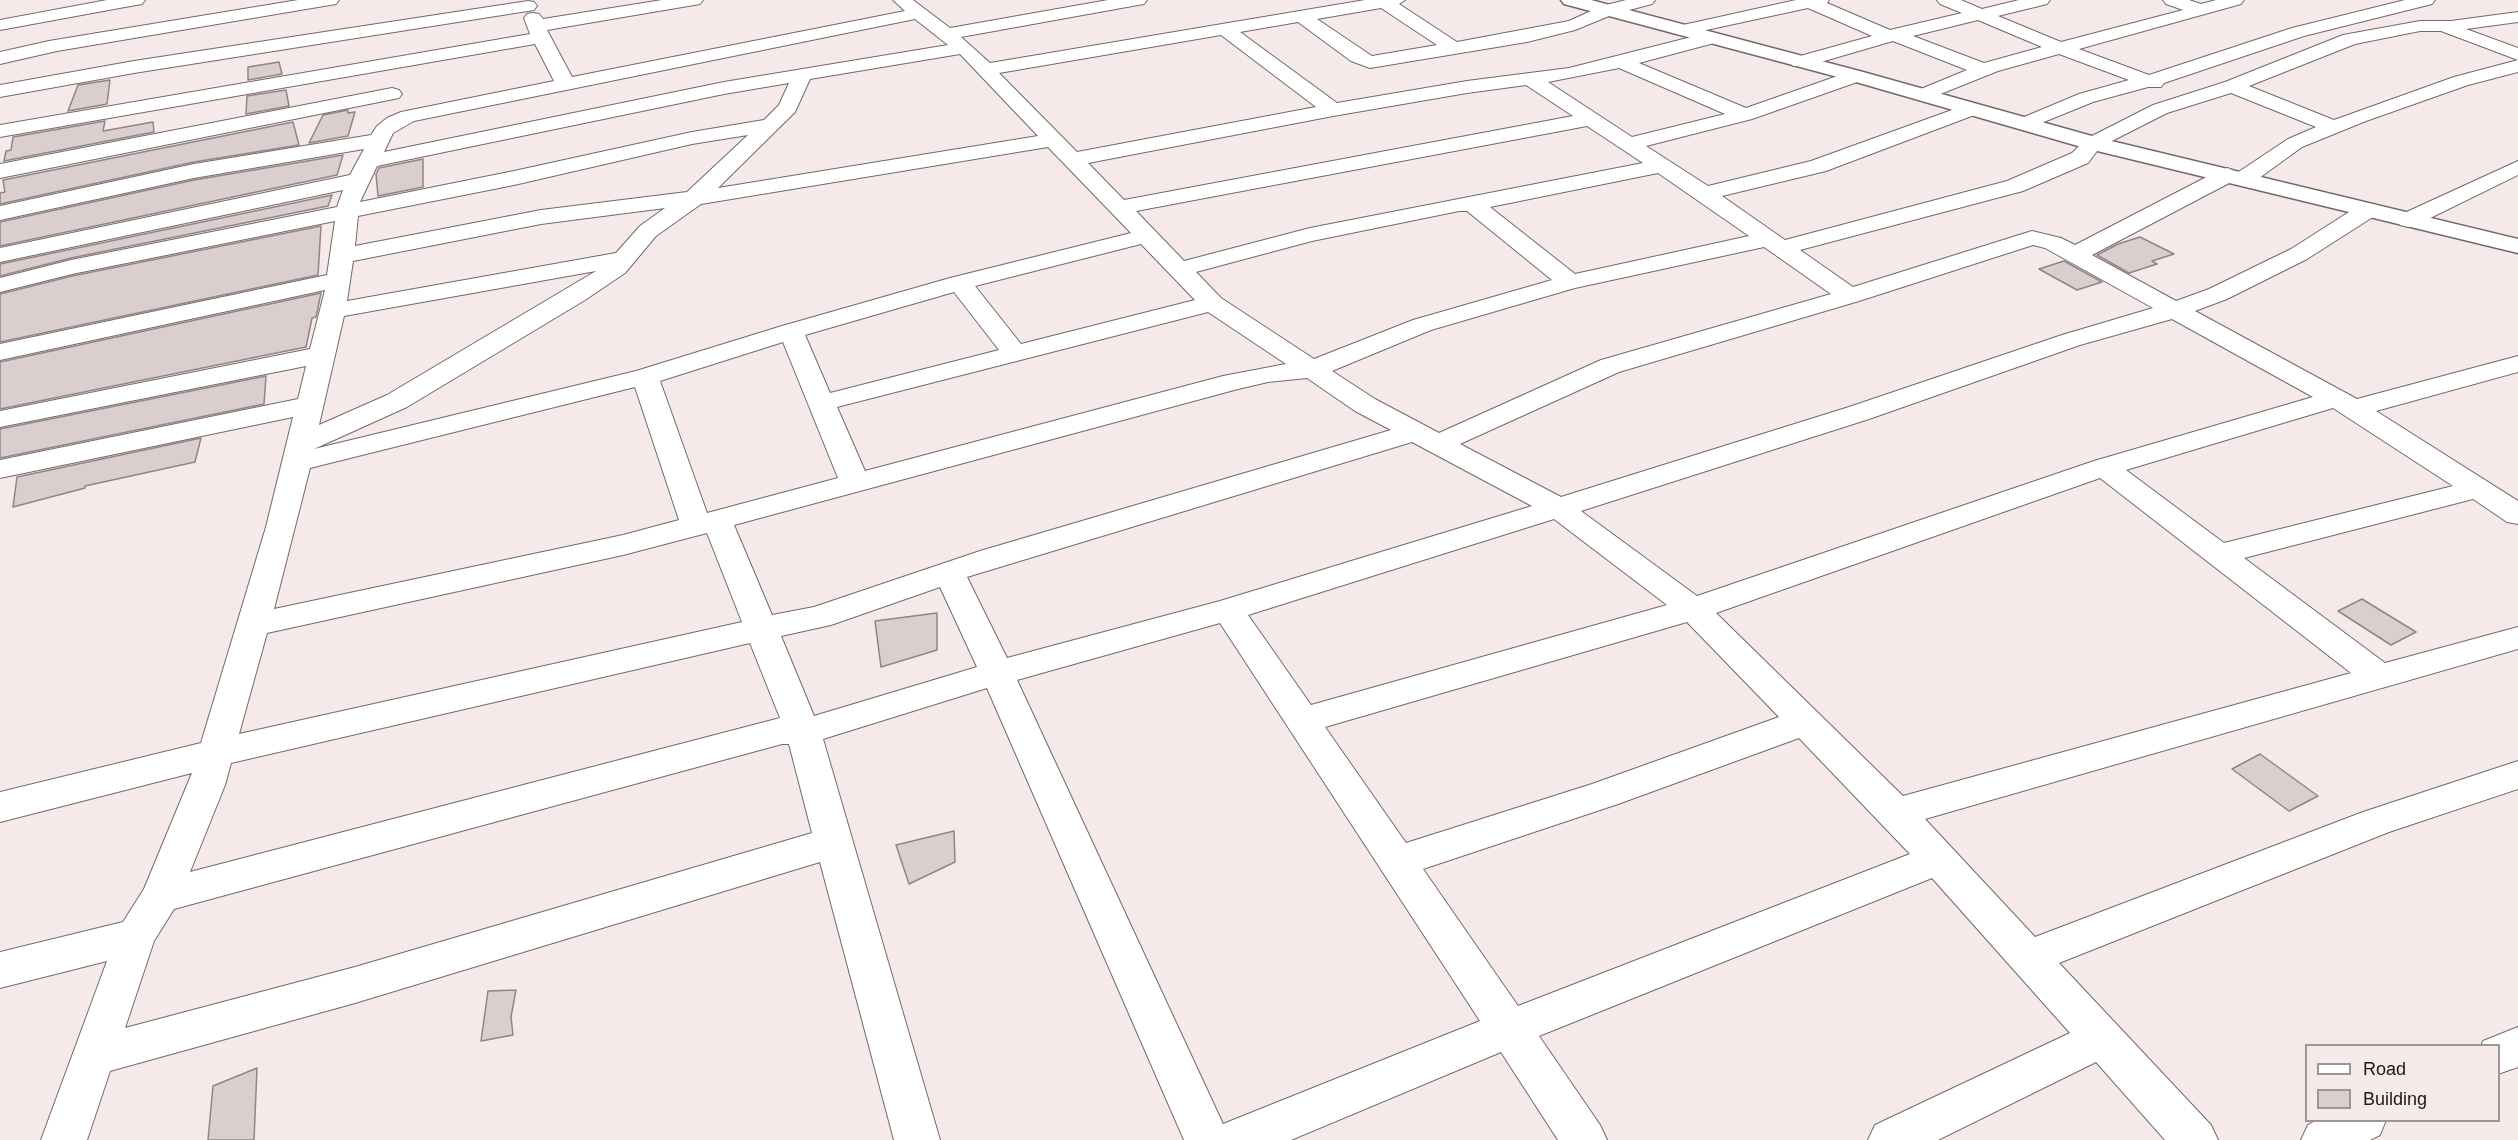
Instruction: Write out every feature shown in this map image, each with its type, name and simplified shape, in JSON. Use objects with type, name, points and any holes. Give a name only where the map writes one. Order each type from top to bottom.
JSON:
[{"type":"street","points":[[0,57],[128,32],[330,0]]},
{"type":"street","points":[[0,131],[538,32],[694,0]]},
{"type":"street","points":[[0,213],[195,171],[369,160],[509,134],[724,88],[802,76],[1138,0]]},
{"type":"street","points":[[1570,0],[1856,76],[2093,143],[2518,246]]},
{"type":"street","points":[[1303,17],[1365,61],[1527,36],[1575,25],[1608,10],[1646,0]]},
{"type":"street","points":[[1758,0],[1777,9]]},
{"type":"street","points":[[1946,0],[2059,48],[2194,98]]},
{"type":"street","points":[[1800,62],[1891,36],[2041,0]]},
{"type":"street","points":[[2172,0],[2201,10]]},
{"type":"street","points":[[1923,95],[1984,70],[2235,0]]},
{"type":"street","points":[[2024,124],[2086,98],[2174,74],[2298,32],[2426,0]]},
{"type":"street","points":[[0,25],[47,8],[132,1],[128,32]]},
{"type":"street","points":[[986,70],[1390,1],[1453,48]]},
{"type":"street","points":[[1681,30],[1814,1],[1891,36],[1984,70]]},
{"type":"street","points":[[0,91],[527,3],[538,32],[566,84]]},
{"type":"street","points":[[58,1138],[96,1055],[136,936],[161,896],[207,786],[281,527],[299,453],[338,282],[349,199],[384,129],[408,116],[566,84],[915,5],[986,70],[1212,303],[1365,405],[1558,508],[1693,609],[1807,721],[1896,813],[2195,1140]]},
{"type":"street","points":[[43,124],[48,82],[47,8]]},
{"type":"street","points":[[2390,8],[2518,54]]},
{"type":"street","points":[[253,625],[623,545],[1233,382],[1268,374],[1310,370],[1422,325],[1569,282],[1774,244],[2014,186],[2080,158],[2093,143],[2160,110],[2232,86],[2350,39],[2434,24],[2451,26],[2518,17]]},
{"type":"street","points":[[1226,30],[1333,110]]},
{"type":"street","points":[[0,352],[338,282],[541,218],[1062,150],[1333,110],[1530,79],[1621,62],[1711,38]]},
{"type":"street","points":[[1621,62],[1745,115]]},
{"type":"street","points":[[2074,255],[2236,177],[2295,142],[2461,81],[2518,66]]},
{"type":"street","points":[[299,453],[397,401],[576,294],[615,268],[648,231],[694,198],[788,108],[802,76]]},
{"type":"street","points":[[1629,144],[1745,115],[1856,76]]},
{"type":"street","points":[[1530,79],[1704,194],[1850,296]]},
{"type":"street","points":[[2232,86],[2334,127]]},
{"type":"street","points":[[0,171],[392,94]]},
{"type":"street","points":[[1704,194],[1818,166],[1970,110]]},
{"type":"street","points":[[1118,208],[1590,118]]},
{"type":"street","points":[[0,285],[71,267],[514,178],[692,138],[771,125]]},
{"type":"street","points":[[0,255],[231,205],[369,160]]},
{"type":"street","points":[[1180,269],[1310,235],[1662,166]]},
{"type":"street","points":[[2408,220],[2518,167]]},
{"type":"street","points":[[1472,204],[1569,282]]},
{"type":"street","points":[[161,896],[487,811],[762,735],[782,731],[803,732],[997,673],[1228,610],[1558,508],[1859,413],[2071,340],[2174,310],[2218,294],[2299,254],[2368,210]]},
{"type":"street","points":[[299,453],[645,377],[792,331],[959,283],[1145,236]]},
{"type":"street","points":[[0,807],[217,753],[762,628],[819,617],[949,573],[1244,482],[1426,438],[1610,366],[1850,296],[2024,240],[2043,239],[2344,403],[2518,515]]},
{"type":"street","points":[[338,282],[625,258]]},
{"type":"street","points":[[959,283],[1015,353]]},
{"type":"street","points":[[822,403],[1212,303]]},
{"type":"street","points":[[792,331],[855,483]]},
{"type":"street","points":[[0,419],[322,355]]},
{"type":"street","points":[[1301,721],[1693,609],[2104,466],[2344,403],[2462,381],[2518,363]]},
{"type":"street","points":[[645,377],[706,523],[762,628],[803,732],[917,1140]]},
{"type":"street","points":[[0,469],[310,405]]},
{"type":"street","points":[[2104,466],[2380,677]]},
{"type":"street","points":[[2219,554],[2478,489]]},
{"type":"street","points":[[949,573],[997,673],[1207,1140]]},
{"type":"street","points":[[1228,610],[1584,1140]]},
{"type":"street","points":[[1896,813],[2518,638]]},
{"type":"street","points":[[1396,862],[1605,794],[1807,721]]},
{"type":"street","points":[[2028,957],[2376,822],[2518,776]]},
{"type":"street","points":[[96,1055],[356,985],[835,842]]},
{"type":"street","points":[[1238,1140],[1509,1029],[1939,859]]},
{"type":"street","points":[[0,970],[136,936]]},
{"type":"street","points":[[1891,1140],[2103,1038]]},
{"type":"street","points":[[2500,1055],[2518,1046]]},
{"type":"street","points":[[2324,1140],[2360,1122]]},
{"type":"building","points":[[279,62],[282,74],[248,80],[248,67]]},
{"type":"building","points":[[110,80],[107,104],[68,111],[78,85]]},
{"type":"building","points":[[286,90],[289,106],[246,114],[247,96]]},
{"type":"building","points":[[348,110],[348,113],[355,112],[348,136],[309,143],[323,115]]},
{"type":"building","points":[[105,121],[103,131],[153,122],[154,132],[4,161],[6,151],[11,150],[13,137]]},
{"type":"building","points":[[293,122],[299,145],[194,162],[0,204],[0,193],[5,192],[3,180]]},
{"type":"building","points":[[343,155],[337,175],[0,246],[0,222],[194,180]]},
{"type":"building","points":[[423,159],[423,187],[378,196],[376,174],[379,168]]},
{"type":"building","points":[[332,195],[328,206],[71,258],[0,276],[0,264]]},
{"type":"building","points":[[321,226],[318,275],[0,342],[0,294],[72,276]]},
{"type":"building","points":[[2140,237],[2174,254],[2152,261],[2157,264],[2129,273],[2097,255],[2118,244]]},
{"type":"building","points":[[2064,261],[2102,282],[2077,290],[2039,269]]},
{"type":"building","points":[[321,293],[316,317],[312,318],[306,347],[0,409],[0,362]]},
{"type":"building","points":[[266,376],[264,404],[0,458],[0,429]]},
{"type":"building","points":[[201,438],[195,462],[85,486],[85,488],[13,507],[17,477]]},
{"type":"building","points":[[2362,599],[2416,632],[2391,645],[2338,611]]},
{"type":"building","points":[[937,613],[937,650],[881,667],[875,621]]},
{"type":"building","points":[[2260,754],[2318,796],[2289,811],[2232,769]]},
{"type":"building","points":[[954,831],[955,862],[909,884],[896,845]]},
{"type":"building","points":[[516,990],[511,1017],[513,1035],[481,1041],[488,991]]},
{"type":"building","points":[[257,1068],[254,1140],[208,1140],[213,1086]]}]
